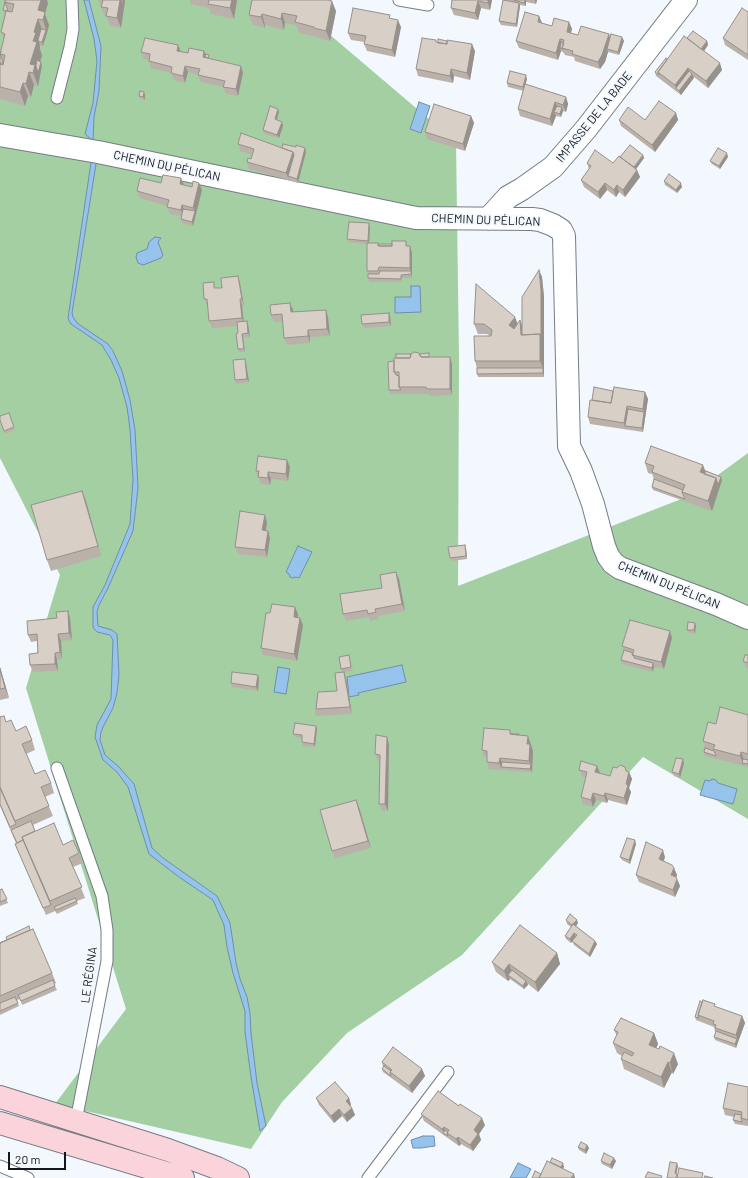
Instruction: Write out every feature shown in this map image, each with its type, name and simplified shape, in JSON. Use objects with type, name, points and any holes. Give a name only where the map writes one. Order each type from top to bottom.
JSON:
[{"type":"main road","points":[[0,1097],[168,1150],[217,1168],[238,1178]]},
{"type":"main road","points":[[0,1123],[183,1178]]},
{"type":"street","name":"IMPASSE DE LA BADE","points":[[488,219],[508,197],[553,167],[586,129],[686,0]]},
{"type":"street","name":"CHEMIN DU PÉLICAN","points":[[0,135],[98,152],[416,218],[540,220],[561,230],[564,236],[569,446],[586,484],[604,546],[613,563],[620,568],[716,604],[748,618]]},
{"type":"lane","points":[[57,98],[73,29],[72,0]]},
{"type":"lane","points":[[399,0],[428,5]]},
{"type":"lane","name":"LE RÉGINA","points":[[57,768],[102,896],[107,930],[107,961],[76,1120]]},
{"type":"lane","points":[[368,1178],[448,1072]]},
{"type":"lane","points":[[0,1166],[28,1178]]},
{"type":"green space","points":[[0,0],[289,0],[456,142],[459,359],[458,586],[689,496],[748,453],[748,819],[643,757],[462,955],[347,1033],[282,1102],[251,1149],[55,1104],[126,1009],[26,688],[60,575],[0,458]]},
{"type":"water","points":[[84,0],[89,0],[101,46],[99,91],[94,117],[93,141],[85,134],[93,103],[97,61],[94,39]]},
{"type":"water","points":[[419,102],[430,106],[421,133],[410,129]]},
{"type":"water","points":[[92,156],[97,158],[72,313],[77,323],[108,344],[113,351],[122,371],[130,400],[135,430],[138,488],[133,531],[97,612],[98,626],[112,630],[117,634],[119,675],[117,693],[113,708],[101,732],[100,740],[105,755],[118,766],[134,784],[152,848],[163,858],[217,896],[230,923],[236,963],[247,997],[250,1013],[257,1083],[266,1126],[260,1131],[245,1032],[245,1011],[233,973],[224,925],[213,900],[149,854],[128,787],[117,772],[103,760],[95,737],[97,725],[111,699],[113,640],[110,635],[97,632],[93,627],[93,607],[105,585],[130,524],[133,479],[127,407],[119,378],[102,345],[71,324],[68,318]]},
{"type":"water","points":[[155,237],[161,238],[158,242],[163,255],[161,258],[143,265],[138,263],[136,257],[137,253],[147,249],[149,242]]},
{"type":"water","points":[[411,286],[420,286],[421,312],[395,313],[395,297],[411,297]]},
{"type":"water","points":[[298,546],[312,552],[299,578],[292,578],[286,572]]},
{"type":"water","points":[[402,665],[406,682],[358,693],[359,695],[349,697],[347,677]]},
{"type":"water","points":[[278,667],[290,669],[286,694],[274,692]]},
{"type":"water","points":[[712,779],[716,780],[718,783],[737,789],[733,804],[700,795],[705,780],[710,781]]},
{"type":"water","points":[[423,1136],[434,1136],[435,1146],[413,1148],[411,1140]]},
{"type":"water","points":[[518,1163],[531,1169],[526,1178],[510,1178]]},
{"type":"building","points":[[5,0],[41,0],[38,10],[45,12],[43,20],[38,19],[34,32],[36,33],[33,41],[37,42],[30,64],[35,65],[33,73],[29,72],[26,84],[23,83],[20,92],[0,87],[0,64],[3,65],[5,55],[0,54],[5,34],[1,32],[6,11],[12,12],[14,4],[5,2]]},
{"type":"building","points":[[103,0],[120,0],[117,18],[106,16],[108,8],[101,7]]},
{"type":"building","points":[[209,0],[232,0],[230,8],[208,4]]},
{"type":"building","points":[[252,0],[332,1],[326,31],[295,22],[297,16],[282,13],[281,19],[262,14],[261,17],[249,15]]},
{"type":"building","points":[[452,0],[488,0],[488,3],[478,1],[475,13],[451,8]]},
{"type":"building","points":[[503,0],[519,3],[516,24],[499,21]]},
{"type":"building","points":[[514,0],[525,0],[524,3]]},
{"type":"building","points":[[5,2],[8,11],[3,10]]},
{"type":"building","points":[[353,8],[390,15],[389,18],[398,20],[392,50],[364,44],[366,36],[348,33]]},
{"type":"building","points":[[742,8],[748,12],[748,55],[723,38]]},
{"type":"building","points":[[525,12],[539,16],[538,22],[552,26],[554,18],[569,22],[567,32],[578,35],[581,26],[609,34],[598,62],[572,54],[573,51],[562,48],[564,40],[560,39],[556,53],[516,41]]},
{"type":"building","points":[[41,29],[46,30],[42,42],[39,42],[38,40]]},
{"type":"building","points":[[693,31],[707,41],[701,49],[687,38]]},
{"type":"building","points":[[611,34],[622,37],[618,52],[607,49]]},
{"type":"building","points":[[684,36],[720,63],[706,81],[688,68],[675,85],[658,72]]},
{"type":"building","points":[[145,38],[178,45],[177,51],[188,53],[189,48],[204,51],[203,57],[241,66],[236,89],[223,87],[225,81],[198,75],[200,69],[185,66],[183,76],[171,73],[172,67],[149,61],[150,54],[141,52]]},
{"type":"building","points":[[422,38],[436,40],[436,42],[447,44],[447,40],[472,44],[467,73],[451,69],[450,76],[416,69]]},
{"type":"building","points":[[438,39],[447,41],[447,44],[438,43]]},
{"type":"building","points":[[561,42],[564,43],[562,48],[564,49],[560,48]]},
{"type":"building","points":[[0,54],[3,62],[3,63],[0,63]]},
{"type":"building","points":[[666,58],[667,60],[658,72],[659,75],[655,72]]},
{"type":"building","points":[[37,60],[41,62],[38,73],[36,66]]},
{"type":"building","points":[[510,71],[526,75],[523,87],[507,83]]},
{"type":"building","points":[[689,71],[692,74],[679,91],[676,88]]},
{"type":"building","points":[[525,84],[566,97],[563,105],[555,102],[550,119],[518,109]]},
{"type":"building","points":[[140,91],[144,92],[143,97],[139,96]]},
{"type":"building","points":[[659,101],[676,113],[652,145],[619,120],[628,107],[645,120]]},
{"type":"building","points":[[434,104],[471,116],[463,144],[425,132]]},
{"type":"building","points":[[270,106],[278,109],[275,119],[282,122],[277,135],[263,130]]},
{"type":"building","points":[[557,106],[562,107],[560,114],[554,112]]},
{"type":"building","points":[[241,133],[293,152],[286,173],[247,162],[248,158],[251,159],[254,149],[238,144]]},
{"type":"building","points":[[283,144],[296,147],[296,145],[305,148],[297,179],[288,176],[294,155],[293,152],[282,148]]},
{"type":"building","points":[[630,145],[643,155],[634,167],[620,157]]},
{"type":"building","points":[[718,148],[727,153],[719,166],[710,161]]},
{"type":"building","points":[[595,150],[613,163],[619,156],[637,170],[623,190],[617,185],[614,190],[605,183],[598,192],[581,180],[591,166],[587,163]]},
{"type":"building","points":[[669,174],[681,183],[676,190],[664,181]]},
{"type":"building","points":[[163,175],[181,178],[180,184],[192,187],[193,181],[199,183],[193,208],[182,205],[181,210],[167,207],[169,200],[137,191],[140,178],[161,183]]},
{"type":"building","points":[[183,209],[195,211],[192,222],[181,219]]},
{"type":"building","points":[[349,222],[369,223],[368,241],[347,239]]},
{"type":"building","points":[[392,241],[406,241],[406,246],[410,246],[410,268],[379,267],[378,271],[367,271],[367,243],[378,243],[378,246],[392,246]]},
{"type":"building","points":[[379,244],[392,244],[392,246],[379,246]]},
{"type":"building","points":[[539,270],[541,290],[541,337],[540,334],[522,335],[522,297]]},
{"type":"building","points":[[380,271],[411,271],[411,274],[401,275],[401,279],[368,278],[368,274],[379,274]]},
{"type":"building","points":[[238,276],[242,299],[240,299],[242,318],[209,321],[207,299],[204,299],[203,283],[214,282],[214,288],[222,288],[221,278]]},
{"type":"building","points":[[476,284],[515,317],[509,325],[514,329],[520,320],[521,335],[540,334],[540,361],[475,361],[474,336],[491,336],[492,330],[484,324],[474,324]]},
{"type":"building","points":[[290,303],[291,312],[326,310],[327,329],[308,330],[308,336],[284,338],[282,314],[271,315],[270,305]]},
{"type":"building","points":[[389,313],[389,322],[362,324],[361,315]]},
{"type":"building","points":[[247,321],[248,333],[242,334],[244,349],[238,349],[236,334],[238,333],[237,322]]},
{"type":"building","points":[[414,352],[419,353],[421,357],[450,357],[450,389],[399,387],[399,372],[394,372],[394,358],[410,358],[411,354]]},
{"type":"building","points":[[429,353],[429,357],[421,357],[419,354]]},
{"type":"building","points":[[396,354],[411,354],[410,358],[396,358]]},
{"type":"building","points":[[245,359],[247,379],[235,380],[233,360]]},
{"type":"building","points":[[394,361],[394,372],[399,376],[399,387],[401,390],[389,390],[388,362]]},
{"type":"building","points":[[477,368],[543,368],[543,373],[477,374]]},
{"type":"building","points":[[594,387],[613,391],[611,403],[592,400]]},
{"type":"building","points":[[614,387],[645,392],[643,409],[627,406],[624,423],[588,417],[590,400],[611,403]]},
{"type":"building","points":[[628,409],[644,412],[642,428],[625,426]]},
{"type":"building","points":[[9,413],[14,427],[4,431],[0,416]]},
{"type":"building","points":[[651,446],[703,465],[700,472],[716,478],[708,501],[682,492],[685,485],[652,472],[654,466],[645,463]]},
{"type":"building","points":[[258,456],[287,460],[286,474],[268,472],[268,478],[258,477],[259,471],[256,471]]},
{"type":"building","points":[[706,471],[721,477],[718,485],[716,478],[704,474]]},
{"type":"building","points":[[654,479],[683,490],[682,492],[685,499],[652,487]]},
{"type":"building","points":[[82,491],[98,546],[47,560],[31,505]]},
{"type":"building","points":[[240,511],[265,515],[262,530],[268,531],[265,550],[235,547]]},
{"type":"building","points":[[465,545],[466,556],[450,558],[448,547]]},
{"type":"building","points":[[396,572],[402,604],[375,609],[376,612],[368,614],[367,610],[343,614],[340,594],[382,588],[380,575]]},
{"type":"building","points":[[272,604],[295,607],[294,617],[300,618],[294,654],[261,648],[266,613],[270,613]]},
{"type":"building","points":[[68,611],[69,633],[58,634],[60,652],[55,653],[55,664],[30,665],[29,654],[38,653],[37,634],[28,635],[27,621],[57,618],[56,612]]},
{"type":"building","points":[[630,620],[670,631],[661,662],[632,655],[634,650],[622,646]]},
{"type":"building","points":[[688,622],[695,623],[694,630],[687,630]]},
{"type":"building","points":[[624,650],[633,653],[632,655],[634,655],[634,658],[653,663],[652,668],[621,660]]},
{"type":"building","points":[[349,655],[351,667],[341,669],[339,657]]},
{"type":"building","points":[[745,655],[748,655],[748,663],[743,661]]},
{"type":"building","points":[[0,669],[5,688],[0,689]]},
{"type":"building","points":[[232,672],[258,675],[256,687],[231,683]]},
{"type":"building","points":[[344,672],[350,707],[316,709],[318,692],[337,691],[335,673]]},
{"type":"building","points":[[720,707],[748,715],[748,754],[741,752],[740,756],[713,749],[715,745],[703,741],[708,722],[716,724]]},
{"type":"building","points":[[4,716],[6,722],[11,720],[16,731],[26,726],[32,740],[22,744],[35,774],[45,770],[51,783],[41,787],[49,806],[15,821],[0,787],[0,717]]},
{"type":"building","points":[[295,723],[316,726],[314,744],[302,742],[302,735],[293,734]]},
{"type":"building","points":[[484,728],[510,730],[510,734],[528,736],[527,744],[530,744],[529,761],[500,758],[499,763],[487,762],[487,751],[482,750]]},
{"type":"building","points":[[376,735],[387,737],[385,804],[379,804],[380,755],[375,754]]},
{"type":"building","points":[[705,748],[714,751],[716,756],[704,752]]},
{"type":"building","points":[[676,758],[683,759],[679,774],[672,772]]},
{"type":"building","points":[[743,759],[748,760],[748,764],[742,763]]},
{"type":"building","points":[[581,761],[597,766],[595,772],[610,776],[613,767],[617,768],[620,765],[625,767],[626,771],[629,772],[626,784],[628,785],[624,798],[605,793],[604,796],[593,793],[591,800],[581,797],[587,772],[579,770]]},
{"type":"building","points":[[502,762],[531,764],[530,769],[501,767]]},
{"type":"building","points":[[0,788],[16,824],[10,827],[0,804]]},
{"type":"building","points":[[356,800],[368,841],[332,851],[320,810]]},
{"type":"building","points":[[31,821],[35,831],[22,837],[23,840],[17,843],[11,830]]},
{"type":"building","points":[[54,823],[63,845],[73,840],[79,853],[69,858],[82,887],[50,901],[22,837]]},
{"type":"building","points":[[627,838],[635,840],[629,860],[620,857]]},
{"type":"building","points":[[23,840],[51,905],[43,908],[15,844]]},
{"type":"building","points":[[646,842],[663,850],[659,859],[672,865],[674,868],[671,875],[677,879],[673,890],[636,875]]},
{"type":"building","points":[[2,889],[7,899],[0,902],[0,890]]},
{"type":"building","points":[[75,898],[77,901],[56,910],[54,907]]},
{"type":"building","points":[[570,914],[577,920],[572,925],[566,920]]},
{"type":"building","points":[[573,924],[595,941],[589,954],[572,941],[577,935],[574,933],[570,939],[565,936]]},
{"type":"building","points":[[520,925],[557,953],[535,982],[509,964],[504,971],[492,962]]},
{"type":"building","points":[[29,926],[30,930],[7,940],[6,937]]},
{"type":"building","points":[[33,929],[52,973],[0,996],[0,943]]},
{"type":"building","points":[[512,970],[526,981],[523,986],[508,975]]},
{"type":"building","points":[[53,980],[55,986],[21,1001],[18,995]]},
{"type":"building","points":[[15,997],[18,1003],[0,1011],[0,1003]]},
{"type":"building","points":[[703,1000],[715,1004],[714,1006],[742,1016],[736,1035],[715,1028],[716,1025],[713,1024],[714,1021],[698,1015]]},
{"type":"building","points":[[700,1001],[702,1002],[698,1015],[699,1018],[695,1017]]},
{"type":"building","points":[[621,1018],[654,1033],[649,1045],[659,1049],[660,1046],[674,1053],[670,1063],[668,1062],[661,1077],[621,1059],[624,1052],[632,1056],[634,1053],[613,1043],[618,1032],[614,1030]]},
{"type":"building","points":[[716,1031],[737,1039],[735,1044],[714,1037]]},
{"type":"building","points":[[393,1047],[422,1069],[409,1086],[390,1072],[392,1070],[382,1062]]},
{"type":"building","points":[[384,1066],[391,1071],[391,1076],[382,1069]]},
{"type":"building","points":[[335,1082],[349,1098],[346,1101],[352,1108],[344,1115],[339,1109],[331,1116],[316,1098]]},
{"type":"building","points":[[728,1083],[748,1087],[748,1120],[741,1118],[742,1112],[723,1108]]},
{"type":"building","points":[[438,1091],[459,1106],[460,1104],[482,1118],[474,1130],[478,1134],[470,1145],[458,1137],[456,1139],[447,1133],[449,1130],[444,1127],[442,1129],[421,1114]]},
{"type":"building","points":[[735,1114],[742,1115],[742,1122],[733,1120]]},
{"type":"building","points":[[445,1130],[448,1132],[448,1136],[443,1133]]},
{"type":"building","points":[[581,1142],[587,1145],[585,1150],[578,1147]]},
{"type":"building","points":[[604,1153],[614,1158],[610,1165],[601,1161]]},
{"type":"building","points":[[552,1158],[563,1163],[561,1167],[550,1162]]},
{"type":"building","points":[[547,1161],[574,1174],[571,1178],[539,1178]]},
{"type":"building","points":[[670,1162],[677,1163],[675,1173],[677,1174],[676,1178],[667,1178]]},
{"type":"building","points":[[679,1168],[703,1173],[702,1178],[677,1178]]},
{"type":"building","points":[[535,1171],[541,1174],[539,1178],[532,1178]]},
{"type":"building","points":[[648,1172],[662,1176],[661,1178],[647,1178],[645,1177]]}]
